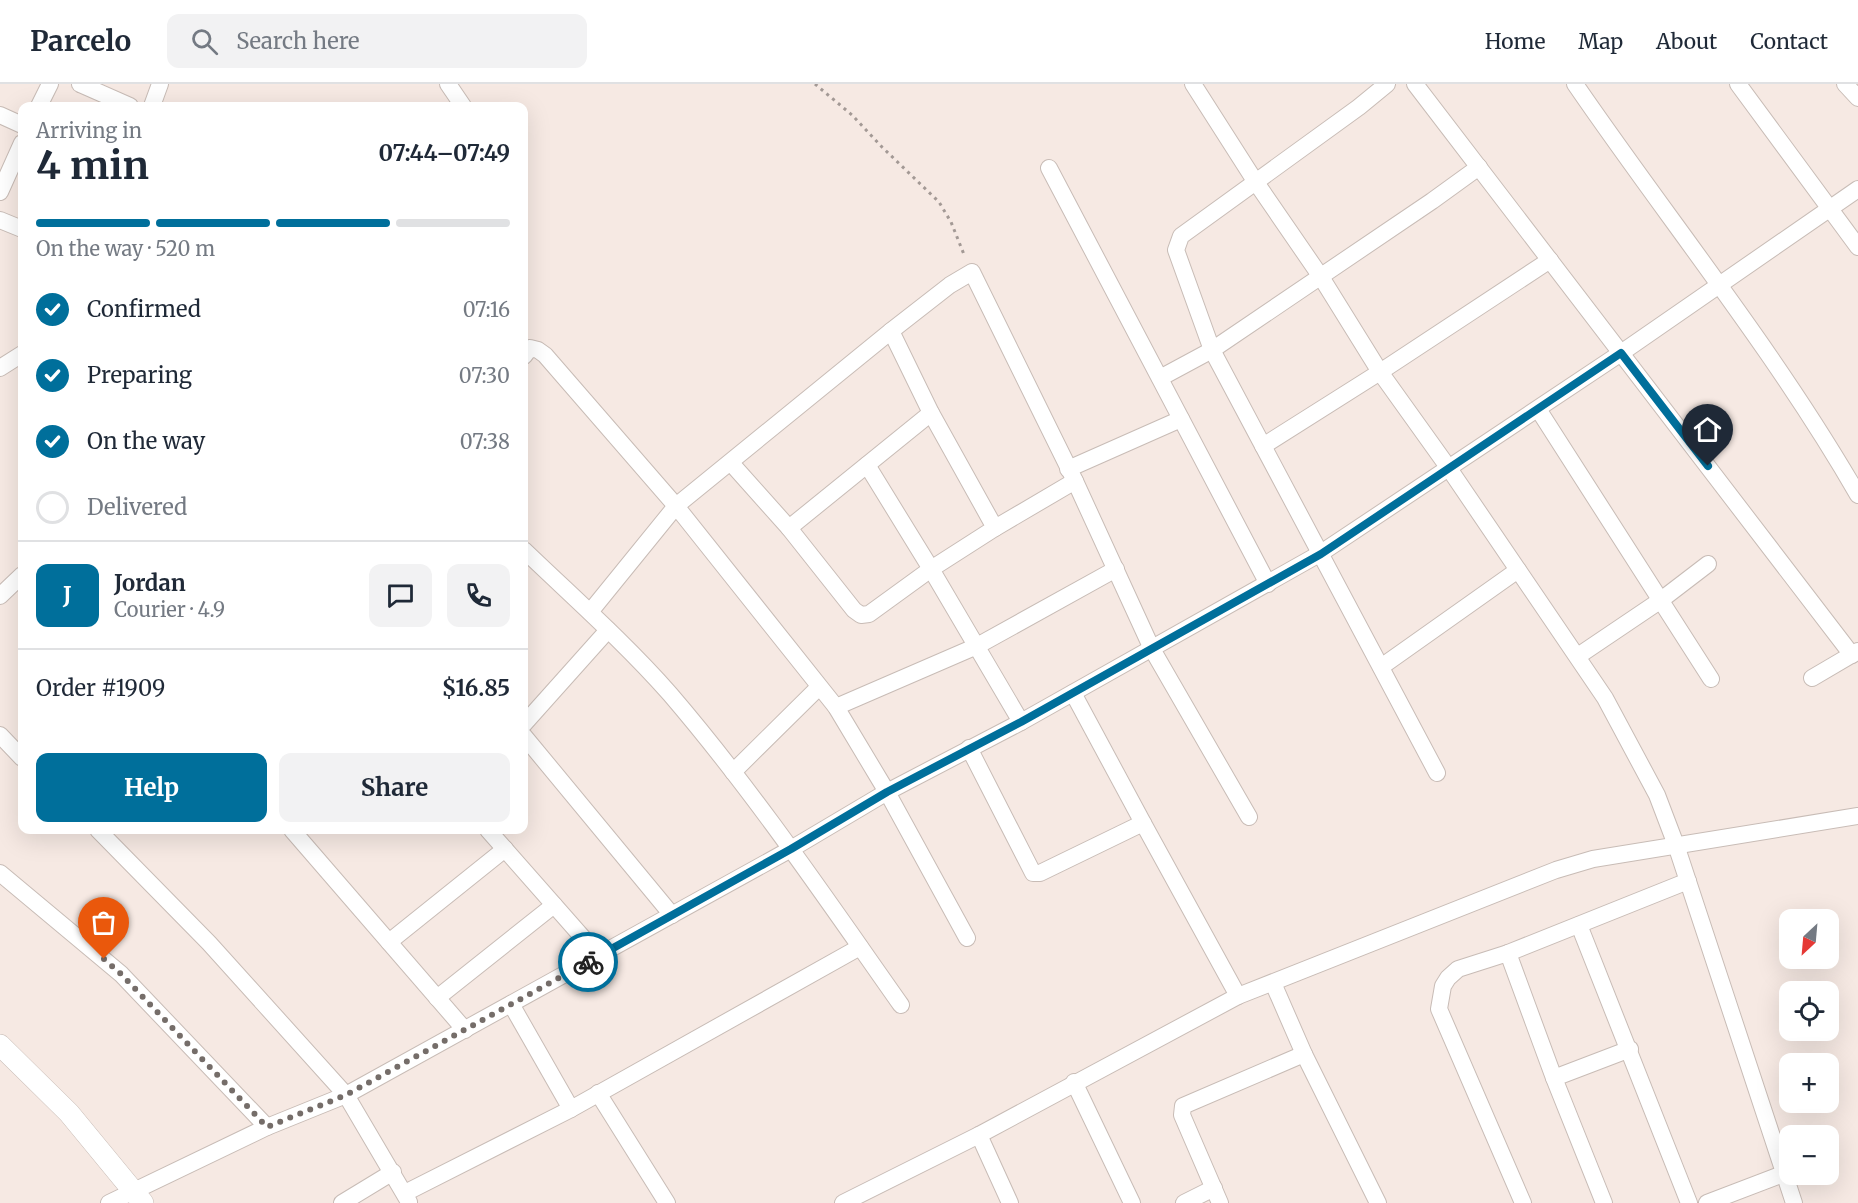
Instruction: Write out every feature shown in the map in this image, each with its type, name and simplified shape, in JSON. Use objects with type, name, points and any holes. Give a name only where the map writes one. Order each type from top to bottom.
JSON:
[{"type":"street","points":[[41,102],[50,84]]},
{"type":"street","points":[[80,84],[121,102]]},
{"type":"street","points":[[153,102],[160,84]]},
{"type":"street","points":[[448,84],[460,102]]},
{"type":"street","points":[[1193,84],[1255,181],[1321,277],[1380,372],[1578,656],[1631,745],[1657,795],[1676,845],[1779,1162]]},
{"type":"street","points":[[1387,84],[1359,107],[1181,236],[1176,246],[1212,350],[1437,773]]},
{"type":"street","points":[[1415,84],[1855,653],[1812,678]]},
{"type":"street","points":[[1575,84],[1817,426],[1858,495]]},
{"type":"street","points":[[1738,84],[1858,247]]},
{"type":"street","points":[[1845,84],[1858,98]]},
{"type":"street","points":[[0,115],[18,123]]},
{"type":"street","points":[[0,192],[18,152]]},
{"type":"street","points":[[1160,378],[1212,350],[1479,167]]},
{"type":"street","points":[[1049,168],[1268,584]]},
{"type":"street","points":[[109,1203],[139,1197],[267,1127],[346,1095],[791,849],[887,792],[1021,722],[1321,554],[1621,353],[1858,189]]},
{"type":"street","points":[[0,220],[18,227]]},
{"type":"street","points":[[1263,446],[1550,260]]},
{"type":"street","points":[[590,612],[676,506],[891,331],[950,285],[972,272],[1072,475],[1152,649],[1249,817]]},
{"type":"street","points":[[891,331],[931,412],[995,528]]},
{"type":"street","points":[[528,351],[530,348],[538,350],[545,355],[676,506],[836,707],[887,792],[967,938]]},
{"type":"street","points":[[0,368],[18,357]]},
{"type":"street","points":[[1538,409],[1711,680]]},
{"type":"street","points":[[789,528],[931,412]]},
{"type":"street","points":[[731,463],[789,528],[854,610],[861,615],[869,614],[931,569],[1072,475],[1181,419]]},
{"type":"street","points":[[867,465],[1021,722]]},
{"type":"street","points":[[528,554],[590,612],[669,693],[791,849],[901,1005]]},
{"type":"street","points":[[1578,656],[1661,600],[1708,564]]},
{"type":"street","points":[[836,707],[977,646],[1116,568]]},
{"type":"street","points":[[1381,667],[1518,570]]},
{"type":"street","points":[[0,596],[18,579]]},
{"type":"street","points":[[528,720],[608,630]]},
{"type":"street","points":[[733,772],[819,687]]},
{"type":"street","points":[[1073,693],[1238,996]]},
{"type":"street","points":[[0,735],[18,754]]},
{"type":"street","points":[[528,741],[672,915]]},
{"type":"street","points":[[969,748],[1033,873],[1040,873],[1143,823]]},
{"type":"street","points":[[843,1203],[979,1135],[1238,996],[1556,870],[1593,859],[1858,816]]},
{"type":"street","points":[[102,834],[209,943],[346,1095],[407,1198],[860,947]]},
{"type":"street","points":[[295,834],[465,1030]]},
{"type":"street","points":[[492,834],[599,956]]},
{"type":"street","points":[[389,942],[505,849]]},
{"type":"street","points":[[0,873],[121,974],[267,1127]]},
{"type":"street","points":[[1523,1203],[1439,1009],[1443,986],[1458,969],[1508,953],[1688,882]]},
{"type":"street","points":[[437,998],[554,905]]},
{"type":"street","points":[[1579,925],[1689,1203]]},
{"type":"street","points":[[1508,953],[1554,1078],[1604,1203]]},
{"type":"street","points":[[1273,983],[1304,1053],[1378,1203]]},
{"type":"street","points":[[511,1004],[571,1109]]},
{"type":"street","points":[[0,1045],[69,1113],[139,1197]]},
{"type":"street","points":[[1554,1078],[1630,1049]]},
{"type":"street","points":[[1184,1203],[1217,1195],[1182,1115],[1184,1106],[1304,1053]]},
{"type":"street","points":[[1074,1082],[1132,1203]]},
{"type":"street","points":[[598,1094],[667,1203]]},
{"type":"street","points":[[979,1135],[1010,1203]]},
{"type":"street","points":[[342,1203],[363,1197],[393,1172]]},
{"type":"street","points":[[1707,1203],[1779,1176]]},
{"type":"street","points":[[1787,1185],[1794,1203]]},
{"type":"path","points":[[815,84],[852,115],[939,202],[951,222],[972,272]]},
{"type":"way so far","points":[[104,959],[267,1127],[346,1095],[588,962]]},
{"type":"route","points":[[588,962],[791,849],[887,792],[1021,722],[1321,554],[1621,353],[1708,466]]}]
